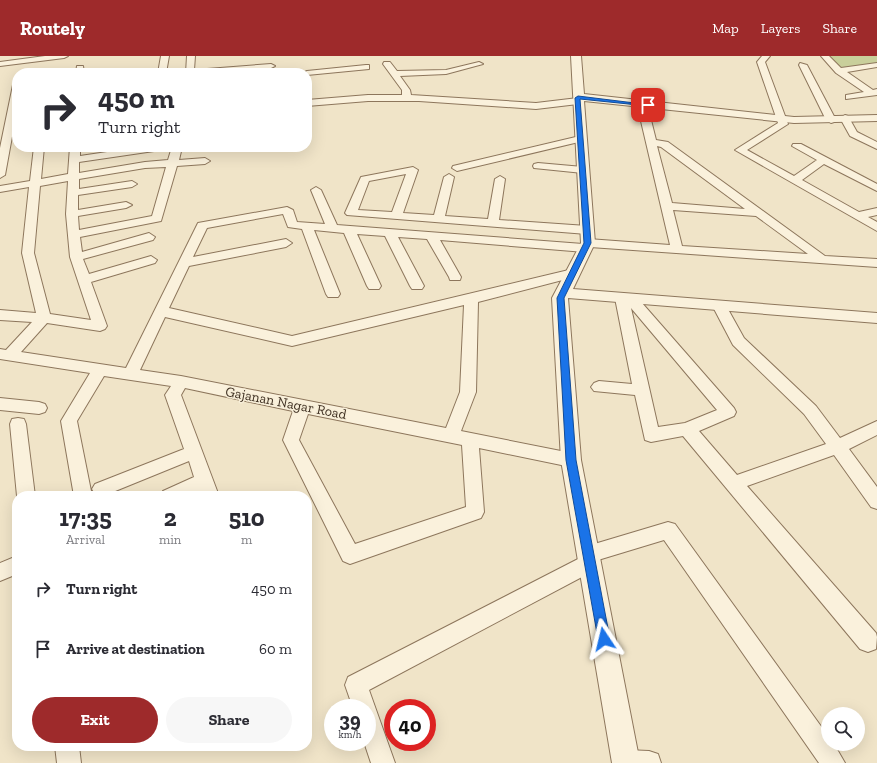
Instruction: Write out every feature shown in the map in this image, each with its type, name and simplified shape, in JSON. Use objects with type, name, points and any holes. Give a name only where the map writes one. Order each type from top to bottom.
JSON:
[{"type":"street","points":[[0,64],[32,58],[64,56]]},
{"type":"street","points":[[163,68],[164,56]]},
{"type":"street","points":[[312,72],[366,67],[358,56]]},
{"type":"street","points":[[576,56],[587,240],[573,273],[560,298],[571,460],[589,558],[634,763]]},
{"type":"street","points":[[766,56],[761,62],[783,124],[740,150],[877,227]]},
{"type":"street","points":[[825,56],[839,71],[874,92]]},
{"type":"street","points":[[50,67],[51,58]]},
{"type":"street","points":[[388,64],[406,90],[407,98]]},
{"type":"street","points":[[415,64],[422,72]]},
{"type":"street","points":[[395,74],[446,72],[479,64]]},
{"type":"street","points":[[803,65],[831,120]]},
{"type":"street","points":[[839,71],[877,65]]},
{"type":"street","points":[[248,68],[271,66]]},
{"type":"street","points":[[849,97],[874,92]]},
{"type":"street","points":[[312,103],[368,98],[396,102],[407,98],[536,106],[578,99],[642,104],[781,119],[831,120],[845,118],[877,118]]},
{"type":"street","points":[[642,104],[653,143],[677,250]]},
{"type":"street","points":[[0,175],[12,108]]},
{"type":"street","points":[[845,118],[853,134],[877,146]]},
{"type":"street","points":[[457,168],[580,139]]},
{"type":"street","points":[[653,143],[664,144],[822,259]]},
{"type":"street","points":[[797,146],[877,188]]},
{"type":"street","points":[[38,152],[28,253],[44,318]]},
{"type":"street","points":[[0,315],[44,318],[100,326],[76,257],[72,214],[75,152]]},
{"type":"street","points":[[75,160],[128,152]]},
{"type":"street","points":[[74,235],[157,219],[175,152]]},
{"type":"street","points":[[795,180],[824,160]]},
{"type":"street","points":[[0,189],[172,163],[205,161]]},
{"type":"street","points":[[538,166],[582,170]]},
{"type":"street","points":[[396,216],[413,170],[365,179],[351,213],[493,223],[587,240],[677,250],[877,263]]},
{"type":"street","points":[[439,219],[449,177]]},
{"type":"street","points":[[493,223],[500,179]]},
{"type":"street","points":[[73,193],[132,184]]},
{"type":"street","points":[[316,190],[332,227]]},
{"type":"street","points":[[131,374],[202,226],[284,204],[292,225],[431,235],[587,240]]},
{"type":"street","points":[[72,214],[126,205]]},
{"type":"street","points":[[667,206],[759,213]]},
{"type":"street","points":[[859,216],[877,211]]},
{"type":"street","points":[[306,225],[333,294]]},
{"type":"street","points":[[348,228],[374,286]]},
{"type":"street","points":[[389,232],[417,286]]},
{"type":"street","points":[[431,235],[455,277]]},
{"type":"street","points":[[76,257],[149,237]]},
{"type":"street","points":[[184,263],[286,243]]},
{"type":"street","points":[[84,280],[151,260]]},
{"type":"street","points":[[161,311],[292,340],[471,299],[573,273]]},
{"type":"street","points":[[563,293],[877,318]]},
{"type":"street","points":[[626,298],[728,412],[687,429],[651,435],[641,390],[626,298]]},
{"type":"street","points":[[451,436],[468,392],[471,299]]},
{"type":"street","points":[[719,305],[738,341],[810,410],[838,446],[877,501]]},
{"type":"street","points":[[5,355],[44,318]]},
{"type":"street","name":"Gajanan Nagar Road","points":[[5,355],[181,382],[571,460]]},
{"type":"street","points":[[82,491],[69,421],[100,369]]},
{"type":"street","points":[[181,382],[173,395],[207,488],[193,491]]},
{"type":"street","points":[[599,387],[641,390]]},
{"type":"street","points":[[0,404],[39,408]]},
{"type":"street","points":[[303,406],[291,440],[350,555],[475,512],[470,440]]},
{"type":"street","points":[[18,424],[25,491]]},
{"type":"street","points":[[735,483],[838,446],[877,427]]},
{"type":"street","points":[[687,429],[735,483],[868,641]]},
{"type":"street","points":[[101,489],[194,452]]},
{"type":"street","points":[[361,699],[356,684],[589,558],[668,530],[833,763]]},
{"type":"street","points":[[0,572],[12,567]]},
{"type":"street","points":[[376,743],[383,763]]},
{"type":"street","points":[[68,751],[69,763]]},
{"type":"green space","points":[[827,56],[877,56],[877,65],[845,70]]},
{"type":"route","points":[[604,639],[571,460],[560,298],[588,243],[578,98],[648,105]]}]
